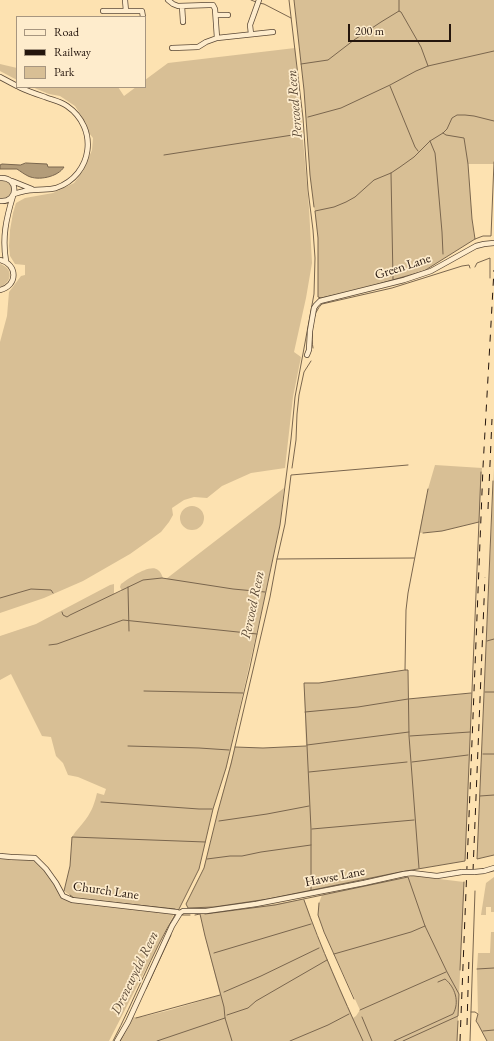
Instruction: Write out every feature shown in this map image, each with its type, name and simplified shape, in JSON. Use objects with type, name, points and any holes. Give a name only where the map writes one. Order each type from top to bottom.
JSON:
[{"type":"street","points":[[125,0],[126,11]]},
{"type":"street","points":[[168,0],[173,4],[182,6],[213,5],[216,15],[217,38]]},
{"type":"street","points":[[251,34],[250,25],[259,0]]},
{"type":"street","points":[[182,6],[183,22]]},
{"type":"street","points":[[103,11],[142,11],[143,16]]},
{"type":"street","points":[[216,15],[228,14]]},
{"type":"street","points":[[172,48],[198,46],[217,38],[273,32]]},
{"type":"street","points":[[0,77],[16,85]]},
{"type":"street","points":[[0,201],[10,199],[13,195],[34,190],[55,188],[70,181],[83,166],[88,150],[87,135],[83,123],[75,112],[62,102],[23,88]]},
{"type":"street","points":[[0,178],[6,178],[34,190]]},
{"type":"street","points":[[0,290],[7,287],[13,280],[13,271],[6,261],[4,246],[6,219],[14,187],[12,181]]},
{"type":"street","name":"Green Lane","points":[[307,355],[309,350],[314,308],[320,301],[404,280],[432,271],[476,246],[492,243]]},
{"type":"street","points":[[0,260],[6,261]]},
{"type":"street","name":"Church Lane","points":[[0,856],[35,858],[46,869],[63,896],[72,900],[178,912]]},
{"type":"street","name":"Hawse Lane","points":[[178,912],[206,911],[256,904],[404,874],[412,873],[437,876],[462,872],[484,871],[494,868]]},
{"type":"street","points":[[117,1041],[128,1022],[178,912]]},
{"type":"green space","points":[[294,0],[494,0],[494,164],[468,164],[475,239],[424,271],[356,290],[321,298],[318,297],[318,238],[310,175],[304,90]]},
{"type":"green space","points":[[295,48],[309,208],[312,263],[294,352],[301,357],[293,397],[285,468],[251,473],[222,486],[207,498],[194,497],[184,500],[172,508],[173,515],[161,532],[130,554],[83,581],[44,598],[0,613],[0,342],[7,316],[9,292],[21,276],[25,275],[25,265],[15,264],[10,256],[10,230],[13,213],[16,203],[25,198],[53,193],[74,183],[83,171],[92,150],[93,138],[89,133],[86,123],[75,106],[60,96],[49,94],[34,88],[119,88],[124,96],[135,88],[146,88],[146,79],[168,63]]},
{"type":"green space","points":[[0,64],[16,68],[16,79],[0,71]]},
{"type":"green space","points":[[3,180],[10,184],[12,190],[11,194],[5,198],[0,198],[0,181]]},
{"type":"green space","points":[[0,264],[7,269],[10,275],[7,282],[0,287]]},
{"type":"green space","points":[[435,465],[482,468],[479,522],[442,531],[419,533],[428,489]]},
{"type":"green space","points":[[494,468],[494,855],[477,859]]},
{"type":"green space","points":[[284,488],[280,525],[226,768],[213,809],[199,869],[178,910],[74,898],[64,891],[70,866],[72,837],[90,813],[97,793],[104,795],[106,789],[78,777],[68,775],[63,763],[56,756],[51,737],[42,736],[11,674],[0,680],[0,636],[36,624],[110,585],[114,584],[114,594],[122,591],[120,587],[121,584],[145,570],[154,568],[161,573],[163,578],[166,579]]},
{"type":"green space","points":[[192,506],[197,507],[203,513],[203,523],[197,529],[192,530],[187,529],[181,523],[180,518],[181,513],[187,507]]},
{"type":"green space","points":[[408,670],[408,699],[472,693],[465,861],[400,872],[268,899],[214,907],[188,908],[186,904],[204,868],[235,747],[263,748],[306,746],[304,683],[319,683]]},
{"type":"green space","points":[[0,856],[35,858],[63,896],[72,900],[175,912],[109,1041],[0,1041]]},
{"type":"green space","points":[[414,875],[464,882],[457,1041],[120,1041],[133,1017],[149,1015],[189,1005],[220,995],[200,914],[239,910],[304,899],[316,933],[353,1018],[360,1010],[324,932],[318,915],[319,903],[322,895]]},
{"type":"green space","points":[[494,877],[494,912],[491,912],[491,907],[486,907],[486,915],[481,915],[486,883]]},
{"type":"green space","points":[[491,932],[494,932],[494,1041],[487,1041],[476,1021],[478,1014],[477,969],[478,953],[490,953]]},
{"type":"shaded area","points":[[26,163],[47,164],[48,167],[64,167],[53,176],[42,178],[28,176],[17,169],[0,169],[0,165],[2,164],[20,165]]},
{"type":"waterway","points":[[251,0],[256,2]]},
{"type":"waterway","name":"Percoed Reen","points":[[178,911],[199,869],[213,809],[226,768],[250,667],[280,525],[295,397],[314,294],[315,258],[313,230],[308,190],[303,118],[289,0]]},
{"type":"waterway","name":"Percoed Reen","points":[[294,0],[304,90],[310,175],[314,207]]},
{"type":"waterway","points":[[399,0],[399,11]]},
{"type":"waterway","points":[[259,3],[264,4],[291,18]]},
{"type":"waterway","points":[[301,64],[328,60],[354,40],[399,11],[421,47],[428,66]]},
{"type":"waterway","points":[[308,117],[341,108],[428,66],[494,51]]},
{"type":"waterway","points":[[390,86],[418,151]]},
{"type":"waterway","points":[[344,293],[321,298],[318,297],[318,238],[315,211],[334,207],[346,202],[355,197],[374,180],[391,173],[400,167],[414,157],[430,141],[443,133],[447,129],[452,118],[457,115],[474,116],[494,121]]},
{"type":"waterway","points":[[443,133],[446,135],[464,138],[475,239]]},
{"type":"waterway","points":[[164,155],[299,134]]},
{"type":"waterway","points":[[430,141],[435,153],[443,254]]},
{"type":"waterway","points":[[368,287],[424,271],[475,239],[483,236],[491,236],[494,162]]},
{"type":"waterway","points":[[391,173],[393,279]]},
{"type":"waterway","points":[[475,267],[477,263],[490,258],[490,278]]},
{"type":"waterway","points":[[313,348],[313,322],[316,313],[322,304],[392,288],[462,266],[469,265],[470,268]]},
{"type":"waterway","name":"Percoed Reen","points":[[292,468],[296,440],[299,395],[304,372],[311,361]]},
{"type":"waterway","points":[[408,465],[291,475],[285,524],[270,597],[231,764],[204,868],[186,904],[188,908],[214,907],[268,899],[400,872],[465,861],[481,472]]},
{"type":"waterway","points":[[493,481],[477,859],[494,855]]},
{"type":"waterway","points":[[419,868],[409,736],[408,670],[405,670],[406,610],[428,489]]},
{"type":"waterway","points":[[423,533],[442,531],[479,522]]},
{"type":"waterway","points":[[277,559],[414,558]]},
{"type":"waterway","points":[[62,612],[63,615],[67,617],[143,580],[162,578],[233,589],[265,592]]},
{"type":"waterway","points":[[128,587],[129,631]]},
{"type":"waterway","points":[[0,598],[31,589],[51,590],[53,593]]},
{"type":"waterway","points":[[49,645],[57,644],[123,620],[257,634]]},
{"type":"waterway","points":[[487,641],[494,639]]},
{"type":"waterway","points":[[311,890],[311,829],[304,683],[319,683],[405,670]]},
{"type":"waterway","points":[[144,691],[243,693]]},
{"type":"waterway","points":[[485,692],[494,692]]},
{"type":"waterway","points":[[305,712],[358,707],[408,699],[471,693]]},
{"type":"waterway","points":[[307,745],[409,732]]},
{"type":"waterway","points":[[410,736],[470,732]]},
{"type":"waterway","points":[[128,746],[229,750]]},
{"type":"waterway","points":[[235,747],[263,748],[306,746]]},
{"type":"waterway","points":[[483,754],[494,754]]},
{"type":"waterway","points":[[412,762],[468,755]]},
{"type":"waterway","points":[[309,772],[407,762]]},
{"type":"waterway","points":[[480,796],[494,795]]},
{"type":"waterway","points":[[101,802],[212,809]]},
{"type":"waterway","points":[[219,821],[309,806]]},
{"type":"waterway","points":[[312,829],[414,820]]},
{"type":"waterway","points":[[64,891],[70,866],[72,837],[205,842]]},
{"type":"waterway","points":[[207,859],[242,856],[311,845]]},
{"type":"waterway","points":[[205,914],[275,905],[408,877],[425,926],[459,994],[458,1016],[403,1041]]},
{"type":"waterway","points":[[460,970],[464,882]]},
{"type":"waterway","points":[[470,1041],[475,891]]},
{"type":"waterway","points":[[70,895],[74,898]]},
{"type":"waterway","points":[[304,900],[325,954],[363,1041]]},
{"type":"waterway","points":[[99,901],[175,909]]},
{"type":"waterway","points":[[319,903],[318,915],[324,932],[354,999]]},
{"type":"waterway","name":"Drenewydd Reen","points":[[113,1041],[151,960],[176,913]]},
{"type":"waterway","points":[[195,915],[200,914],[232,1041]]},
{"type":"waterway","points":[[181,915],[190,915]]},
{"type":"waterway","points":[[214,953],[311,924]]},
{"type":"waterway","points":[[334,954],[411,932],[425,926]]},
{"type":"waterway","points":[[146,989],[171,935]]},
{"type":"waterway","points":[[224,992],[319,948]]},
{"type":"waterway","points":[[227,1015],[248,1008],[256,1001],[327,960]]},
{"type":"waterway","points":[[477,969],[494,968]]},
{"type":"waterway","points":[[360,1010],[446,972]]},
{"type":"waterway","points":[[394,1041],[453,1014],[456,1005],[454,990],[445,979],[438,982]]},
{"type":"waterway","points":[[136,1018],[220,995]]},
{"type":"waterway","points":[[471,1012],[478,1014],[476,1021],[487,1041]]},
{"type":"waterway","points":[[290,1041],[328,1025],[349,1014]]},
{"type":"waterway","points":[[362,1017],[372,1041]]},
{"type":"waterway","points":[[157,1041],[225,1018]]},
{"type":"waterway","points":[[457,1041],[458,1021]]},
{"type":"waterway","points":[[120,1041],[129,1024]]},
{"type":"waterway","points":[[483,1031],[494,1030]]},
{"type":"railway","points":[[460,1041],[483,467],[494,270]]},
{"type":"railway","points":[[488,509],[492,419]]},
{"type":"railway","points":[[473,871],[485,577]]},
{"type":"railway","points":[[467,1025],[469,957]]}]
